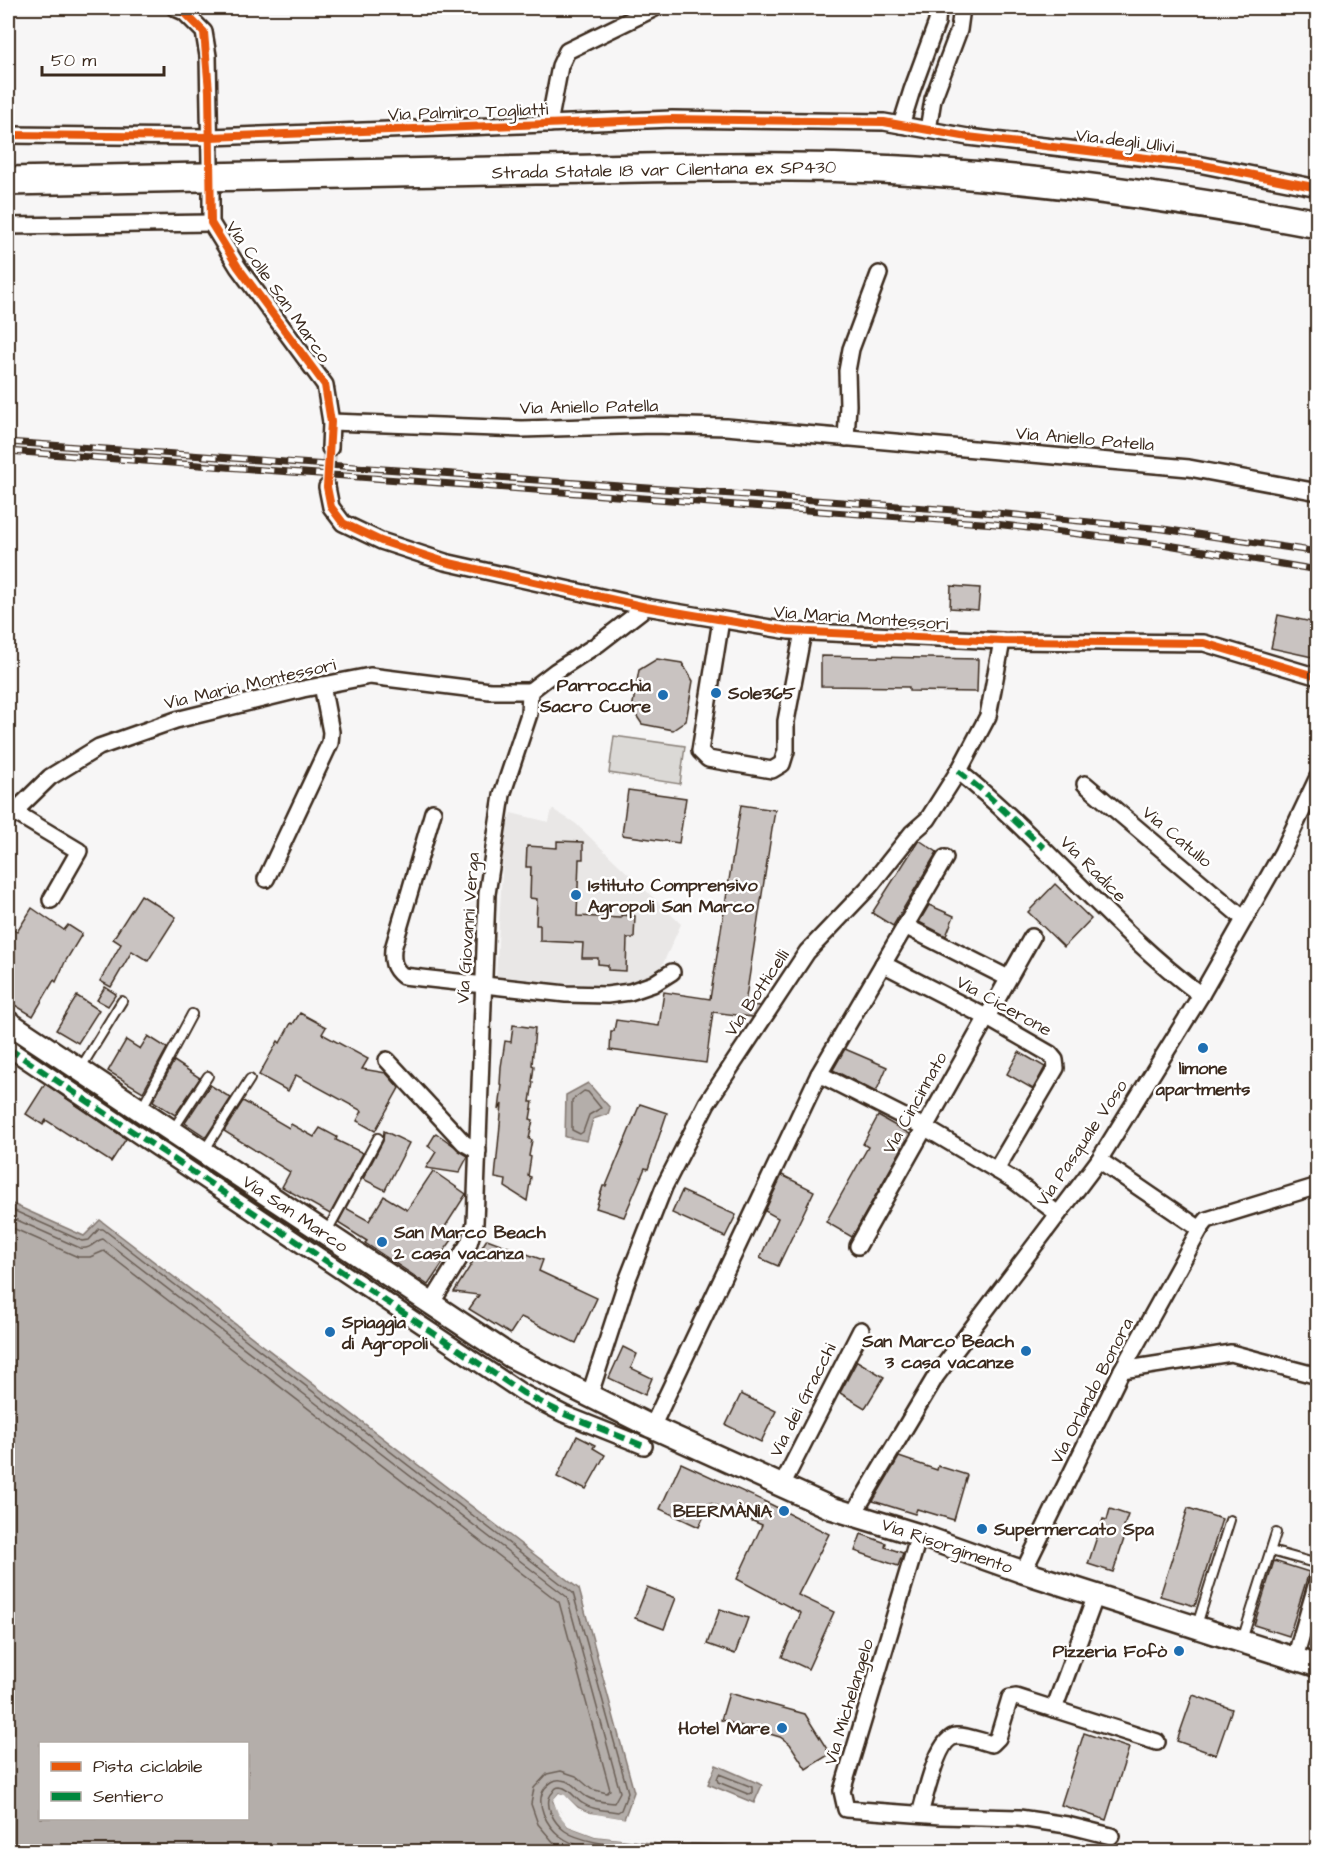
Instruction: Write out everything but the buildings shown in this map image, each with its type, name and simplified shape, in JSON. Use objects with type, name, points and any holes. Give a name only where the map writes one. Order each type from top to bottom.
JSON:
[{"type":"highway","name":"Strada Statale 18 var Cilentana ex SP430","points":[[8,181],[820,167],[932,172],[1069,185],[1202,203],[1317,224]]},
{"type":"main road","name":"Via San Marco","points":[[8,1022],[140,1112],[510,1356],[589,1397]]},
{"type":"main road","name":"Via Risorgimento","points":[[589,1397],[648,1437],[831,1508],[1317,1666]]},
{"type":"street","points":[[175,8],[184,12],[204,32],[208,56],[210,163]]},
{"type":"street","points":[[549,124],[560,66],[567,51],[655,8]]},
{"type":"street","points":[[901,125],[937,22],[938,8]]},
{"type":"street","points":[[928,130],[933,99],[959,30],[962,8]]},
{"type":"street","name":"Via Palmiro Togliatti","points":[[8,135],[210,137],[672,119],[884,122],[928,130]]},
{"type":"street","name":"Via degli Ulivi","points":[[928,130],[1198,165],[1317,188]]},
{"type":"street","points":[[211,193],[211,224]]},
{"type":"street","name":"Via Colle San Marco","points":[[8,226],[211,224],[238,267],[325,385],[331,422],[330,448]]},
{"type":"street","points":[[846,438],[847,371],[852,349],[879,274]]},
{"type":"street","name":"Via Aniello Patella","points":[[331,422],[522,429],[652,425],[726,427],[1189,468],[1317,492]]},
{"type":"street","name":"Via Maria Montessori","points":[[327,487],[331,507],[343,522],[381,540],[445,562],[646,607],[789,632],[1002,641],[1204,643],[1317,677]]},
{"type":"street","points":[[530,691],[598,644],[646,607]]},
{"type":"street","points":[[721,620],[700,751],[708,759],[772,770],[782,764],[786,752],[786,722],[803,632]]},
{"type":"street","name":"Via Botticelli","points":[[589,1397],[625,1286],[664,1187],[707,1102],[807,952],[869,886],[912,833],[928,819],[988,716],[1002,641]]},
{"type":"street","name":"Via Maria Montessori","points":[[11,815],[50,777],[99,747],[176,720],[322,685],[370,676],[490,691],[530,691]]},
{"type":"street","points":[[266,879],[330,743],[331,732],[322,685]]},
{"type":"street","name":"Via Giovanni Verga","points":[[431,1304],[469,1243],[475,1223],[487,894],[502,795],[529,714],[530,691]]},
{"type":"street","name":"Via Radice","points":[[958,771],[1044,848],[1166,969],[1201,995]]},
{"type":"street","name":"Via Pasquale Voso","points":[[853,1515],[936,1376],[1099,1160],[1201,995],[1282,853],[1317,777]]},
{"type":"street","name":"Via Catullo","points":[[1085,784],[1244,919]]},
{"type":"street","points":[[433,812],[393,949],[392,961],[396,971],[403,976],[566,994],[607,995],[630,992],[653,984],[672,972]]},
{"type":"street","points":[[11,815],[79,851],[51,900]]},
{"type":"street","points":[[8,1048],[523,1393],[564,1414],[648,1437],[819,1074],[945,858]]},
{"type":"street","points":[[905,926],[1008,978]]},
{"type":"street","name":"Via Cincinnato","points":[[858,1246],[1032,938]]},
{"type":"street","name":"Via Cicerone","points":[[883,964],[986,1017],[1050,1054],[1055,1060],[1056,1068],[996,1170]]},
{"type":"street","points":[[387,1059],[464,1143],[478,1151]]},
{"type":"street","points":[[819,1074],[924,1127],[996,1170],[1058,1214]]},
{"type":"street","points":[[1099,1160],[1200,1229],[1207,1220],[1317,1186]]},
{"type":"street","name":"Via Orlando Bonora","points":[[1023,1572],[1122,1370],[1200,1229]]},
{"type":"street","name":"Via dei Gracchi","points":[[781,1487],[861,1330]]},
{"type":"street","points":[[1122,1370],[1231,1353],[1317,1376]]},
{"type":"street","name":"Via Michelangelo","points":[[919,1535],[842,1791],[846,1809],[1019,1818],[1067,1825],[1111,1836]]},
{"type":"street","points":[[1294,1658],[1315,1599],[1317,1580]]},
{"type":"street","points":[[1054,1709],[1096,1595]]},
{"type":"street","points":[[920,1814],[939,1751],[949,1739],[956,1736],[992,1744],[998,1738],[1010,1698],[1017,1697],[1157,1742]]},
{"type":"lane","points":[[79,1071],[122,1001]]},
{"type":"lane","points":[[140,1112],[192,1014]]},
{"type":"lane","points":[[172,1132],[208,1076]]},
{"type":"lane","points":[[204,1153],[250,1079]]},
{"type":"lane","points":[[325,1235],[378,1138]]},
{"type":"lane","points":[[1196,1627],[1230,1520]]},
{"type":"lane","points":[[1242,1641],[1276,1533]]},
{"type":"lane","points":[[1271,1551],[1317,1564]]},
{"type":"shaded area","points":[[614,736],[685,746],[680,784],[609,773]]},
{"type":"shaded area","name":"Istituto Comprensivo Agropoli San Marco","points":[[552,809],[575,823],[681,924],[655,976],[626,985],[554,983],[496,978],[504,838],[511,813],[549,822]]},
{"type":"water","points":[[588,1083],[610,1108],[608,1114],[593,1119],[587,1141],[565,1137],[566,1095]]},
{"type":"water","points":[[8,1202],[84,1236],[100,1220],[579,1589],[634,1792],[624,1819],[584,1811],[559,1793],[553,1801],[568,1826],[595,1836],[657,1843],[723,1845],[775,1851],[8,1851]]},
{"type":"water","points":[[716,1765],[762,1785],[754,1803],[708,1784]]},
{"type":"pier","points":[[559,1793],[565,1795],[578,1808],[590,1813],[627,1819],[623,1822],[589,1816],[577,1811],[560,1797],[557,1801],[560,1811],[570,1823],[596,1833],[690,1841],[690,1844],[595,1836],[568,1826],[558,1813],[553,1800]]},
{"type":"tunnel","points":[[327,487],[330,448]]},
{"type":"railway","points":[[8,442],[996,513],[1163,529],[1318,552]]},
{"type":"railway","points":[[8,451],[995,524],[1162,544],[1318,570]]},
{"type":"marked path","points":[[958,771],[1044,848]]},
{"type":"marked path","points":[[8,1048],[523,1393],[564,1414],[644,1446]]},
{"type":"cycle path","points":[[175,8],[184,12],[204,32],[209,91],[211,223],[238,267],[325,385],[331,422],[327,487],[331,507],[343,523],[381,541],[445,562],[646,607],[789,631],[1002,641],[1204,643],[1318,677]]},
{"type":"cycle path","points":[[8,135],[210,137],[672,119],[884,122],[968,137],[1198,164],[1318,188]]},
{"type":"place","name":"Sole365","points":[[716,693]]},
{"type":"place","name":"Parrocchia Sacro Cuore","points":[[663,695]]},
{"type":"place","name":"Istituto Comprensivo Agropoli San Marco","points":[[576,895]]},
{"type":"place","name":"limone apartments","points":[[1203,1048]]},
{"type":"place","name":"San Marco Beach 2 casa vacanza","points":[[382,1242]]},
{"type":"place","name":"Spiaggia di Agropoli","points":[[330,1332]]},
{"type":"place","name":"San Marco Beach 3 casa vacanze","points":[[1026,1351]]},
{"type":"place","name":"BEERMÀNÌA","points":[[784,1511]]},
{"type":"place","name":"Supermercato Spa","points":[[982,1529]]},
{"type":"place","name":"Pizzeria Fofò","points":[[1179,1651]]},
{"type":"place","name":"Hotel Mare","points":[[782,1728]]}]
